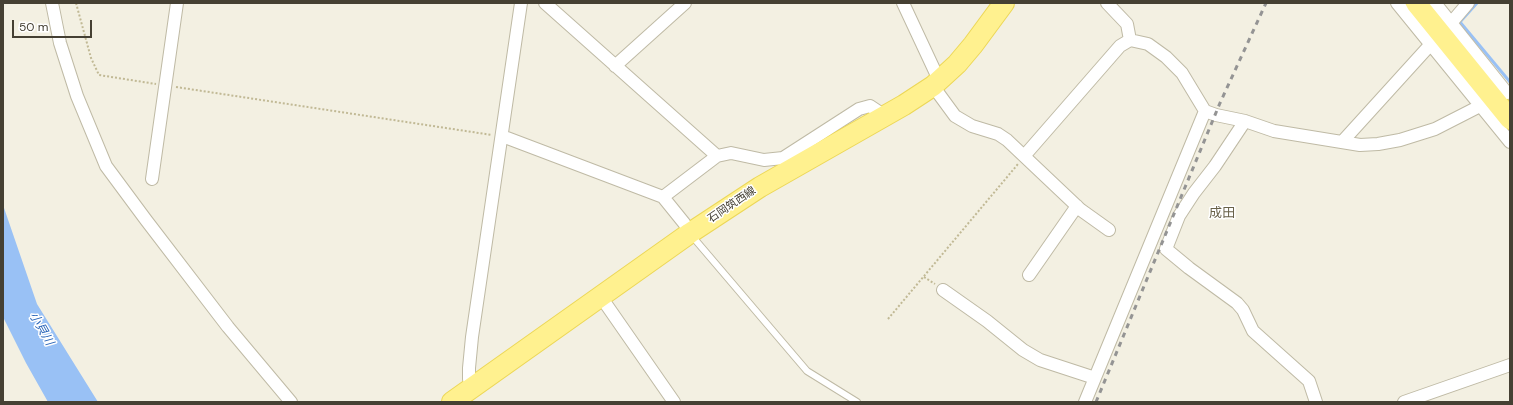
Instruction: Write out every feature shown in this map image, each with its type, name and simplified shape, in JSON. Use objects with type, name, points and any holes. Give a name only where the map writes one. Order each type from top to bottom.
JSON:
[{"type":"main road","name":"石岡筑西線","points":[[452,402],[690,233],[760,187],[885,116],[936,83],[957,64],[1004,3]]},
{"type":"main road","points":[[1416,3],[1510,119]]},
{"type":"street","points":[[52,3],[60,43],[77,96],[106,166],[228,327],[291,402]]},
{"type":"street","points":[[152,179],[177,3]]},
{"type":"street","points":[[472,388],[469,379],[469,368],[472,337],[521,3]]},
{"type":"street","points":[[544,3],[717,156]]},
{"type":"street","points":[[615,66],[685,3]]},
{"type":"street","points":[[903,3],[936,83],[955,116],[972,126],[998,134],[1025,155],[1077,206],[1109,230]]},
{"type":"street","points":[[1107,3],[1127,24],[1130,40]]},
{"type":"street","points":[[1397,3],[1430,44],[1495,100]]},
{"type":"street","points":[[1435,3],[1451,23],[1495,100],[1510,142]]},
{"type":"street","points":[[1451,23],[1468,3]]},
{"type":"street","points":[[1025,155],[1120,46],[1130,40],[1148,44],[1166,57],[1182,73],[1205,110],[1216,115],[1245,121],[1274,131],[1360,145],[1378,144],[1400,140],[1435,129],[1495,100]]},
{"type":"street","points":[[1342,142],[1430,44]]},
{"type":"street","points":[[662,197],[717,156],[731,153],[764,160],[783,158],[859,109],[870,106],[885,116]]},
{"type":"street","points":[[1085,402],[1205,110]]},
{"type":"street","points":[[1245,121],[1179,216],[1166,249],[1237,303],[1243,310],[1253,331],[1309,381],[1316,402]]},
{"type":"street","points":[[502,136],[662,197],[684,223],[690,233]]},
{"type":"street","points":[[1029,275],[1077,206]]},
{"type":"street","points":[[943,290],[1023,350],[1040,360],[1095,378]]},
{"type":"street","points":[[601,297],[674,402]]},
{"type":"street","points":[[1404,402],[1510,364]]},
{"type":"lane","points":[[690,233],[807,371],[857,402]]},
{"type":"path","points":[[76,3],[92,58],[100,75],[502,136]]},
{"type":"path","points":[[888,319],[1025,155]]},
{"type":"water","name":"小貝川","points":[[3,205],[37,304],[98,402],[48,402],[3,317]]},
{"type":"waterway","points":[[1477,3],[1460,22],[1510,82]]},
{"type":"railway","points":[[1096,402],[1220,103],[1266,3]]},
{"type":"district","name":"成田","points":[[1222,214]]}]
